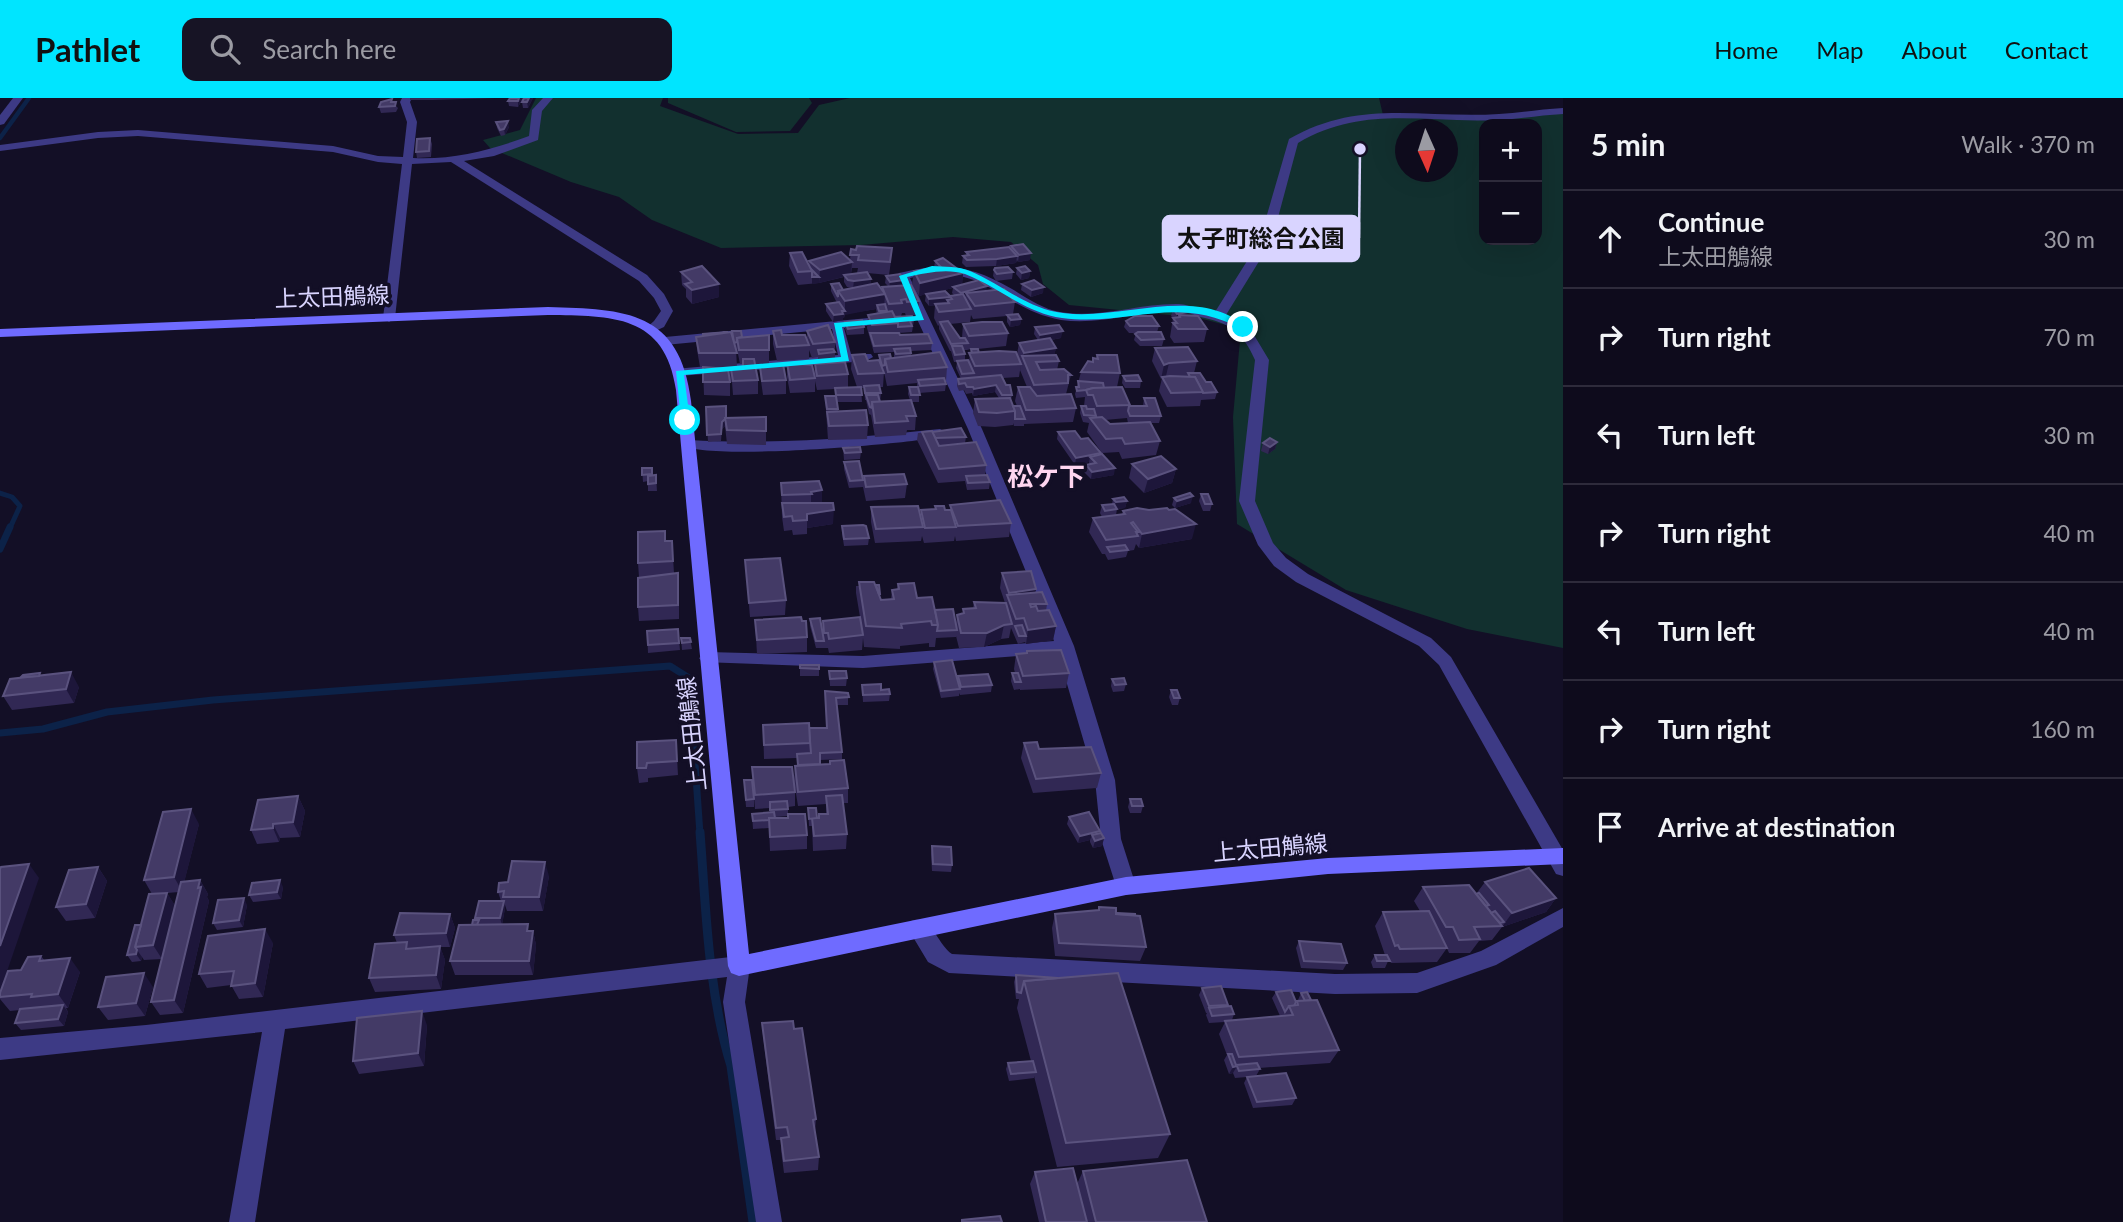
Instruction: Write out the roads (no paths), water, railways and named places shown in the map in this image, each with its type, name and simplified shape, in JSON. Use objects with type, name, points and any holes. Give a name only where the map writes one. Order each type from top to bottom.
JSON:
[{"type":"main road","name":"上太田鵤線","points":[[0,332],[578,311],[610,315],[650,329],[665,341],[675,357],[679,373],[688,444],[739,966],[1126,886],[1328,866],[1561,861]]},
{"type":"street","points":[[0,122],[18,98]]},
{"type":"street","points":[[389,318],[412,122],[405,102],[407,98]]},
{"type":"street","points":[[0,148],[98,135],[138,133],[333,149],[378,159],[455,160],[490,154],[534,138],[537,110],[548,98]]},
{"type":"street","points":[[1220,315],[1260,250],[1270,225],[1293,141],[1303,134],[1343,120],[1371,116],[1500,117],[1563,111]]},
{"type":"street","points":[[455,160],[643,278],[660,297],[667,311],[659,324],[650,329]]},
{"type":"street","points":[[1126,886],[1111,839],[1105,780],[1065,646],[975,429],[903,276],[932,269],[965,272],[1034,308],[1063,316],[1097,316],[1182,308],[1220,315],[1243,327],[1254,340],[1262,359],[1247,501],[1266,545],[1280,562],[1302,578],[1425,642],[1445,661],[1561,861]]},
{"type":"street","points":[[665,341],[921,318]]},
{"type":"street","points":[[837,325],[846,359]]},
{"type":"street","points":[[679,373],[866,357]]},
{"type":"street","points":[[688,444],[741,448],[796,446],[975,429]]},
{"type":"street","points":[[708,658],[863,662],[1065,646]]},
{"type":"street","points":[[918,927],[936,955],[949,963],[1335,984],[1417,984],[1488,958],[1563,917]]},
{"type":"street","points":[[0,1049],[739,966],[734,1002],[768,1222]]},
{"type":"street","points":[[242,1222],[275,1020]]},
{"type":"waterway","points":[[0,138],[29,98]]},
{"type":"waterway","points":[[0,493],[12,497],[20,506],[10,528]]},
{"type":"waterway","points":[[0,549],[10,527]]},
{"type":"waterway","points":[[0,733],[43,729],[107,712],[213,700],[670,666],[689,678],[700,834]]},
{"type":"waterway","points":[[700,832],[713,980],[731,1066],[753,1222]]},
{"type":"place","name":"太子町総合公園","points":[[1360,149]]},
{"type":"district","name":"松ケ下","points":[[1046,476]]}]
